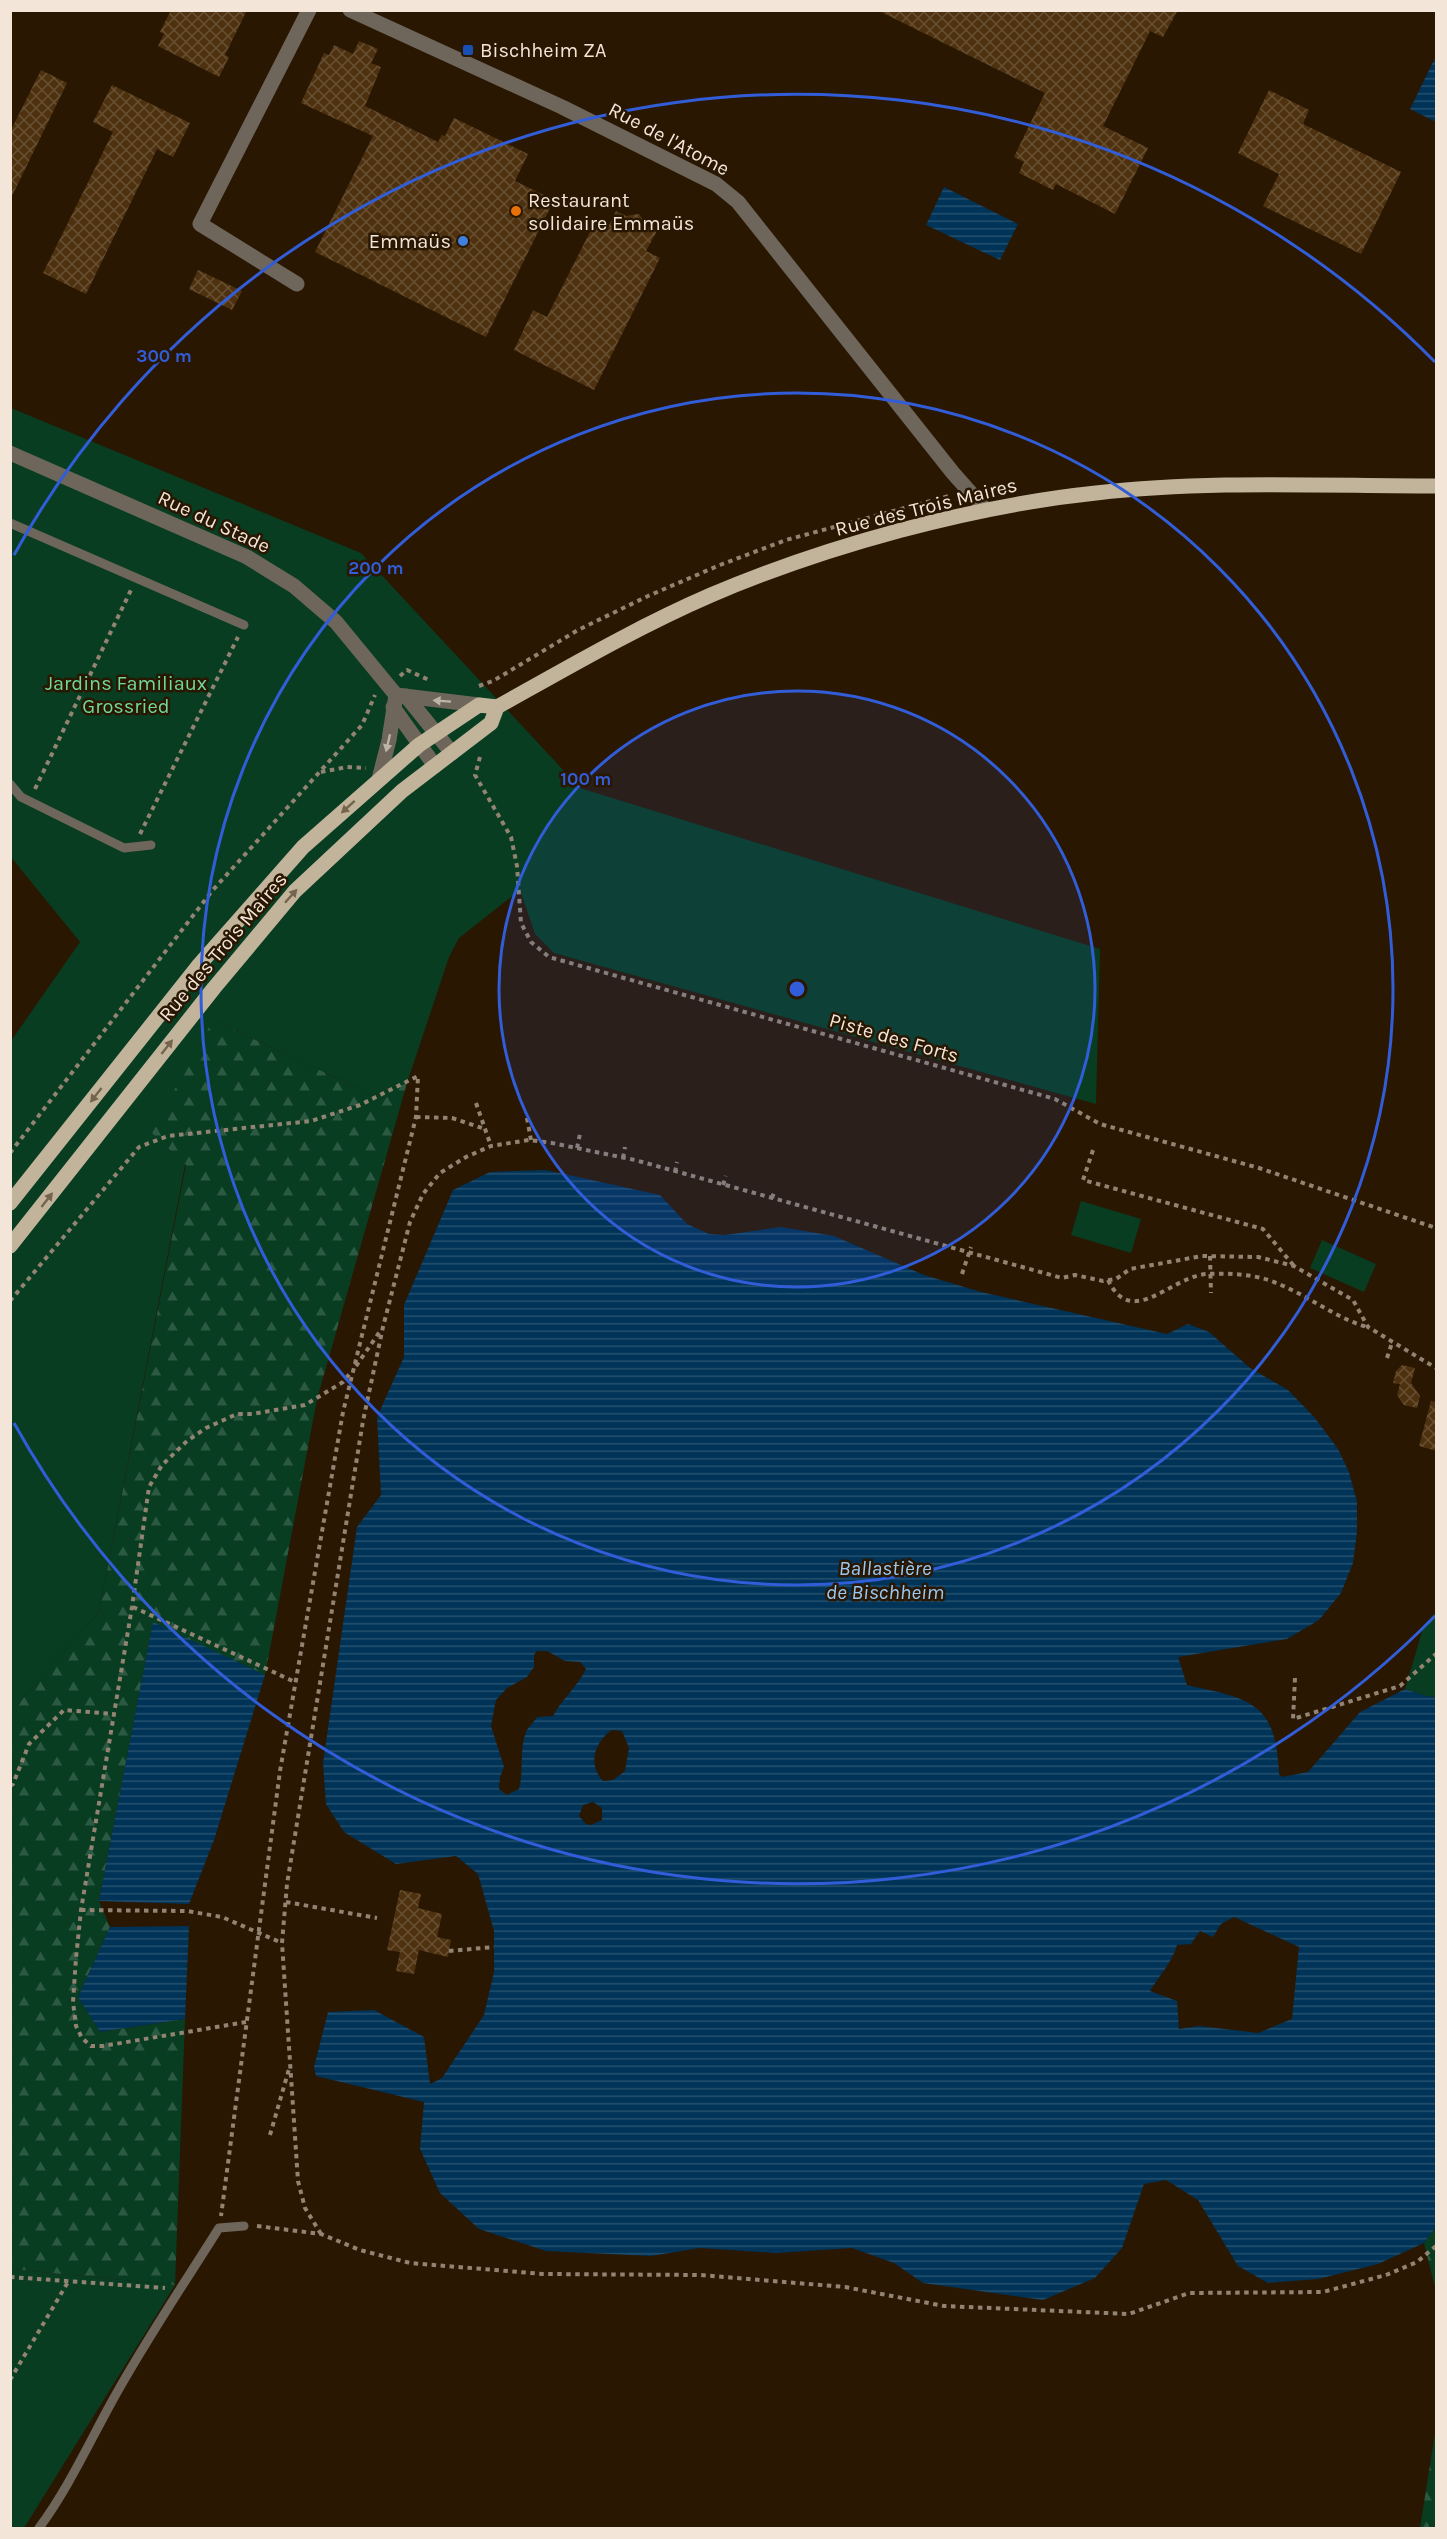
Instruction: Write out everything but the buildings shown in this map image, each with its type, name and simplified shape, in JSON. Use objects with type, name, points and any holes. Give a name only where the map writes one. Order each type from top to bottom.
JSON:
[{"type":"main road","name":"Rue des Trois Maires","points":[[10,1246],[206,997],[294,891],[396,797],[491,723],[496,707],[637,630],[712,595],[796,563],[918,526],[986,510],[1095,493],[1169,487],[1437,486]]},
{"type":"main road","name":"Rue des Trois Maires","points":[[10,1203],[207,957],[303,847],[376,773],[478,705]]},
{"type":"main road","points":[[478,705],[496,707]]},
{"type":"street","points":[[297,284],[200,224],[309,10]]},
{"type":"street","name":"Rue de l'Atome","points":[[350,10],[562,107],[697,174],[723,190],[738,202],[953,473],[986,510]]},
{"type":"street","name":"Rue du Stade","points":[[10,453],[247,557],[285,580],[336,622],[398,699]]},
{"type":"street","points":[[398,699],[478,705]]},
{"type":"street","points":[[398,699],[436,734],[452,753]]},
{"type":"street","points":[[398,699],[419,745],[435,766]]},
{"type":"street","points":[[376,773],[389,740],[398,699]]},
{"type":"lane","points":[[10,523],[244,625]]},
{"type":"lane","points":[[10,784],[21,797],[124,848],[151,844]]},
{"type":"lane","points":[[39,2529],[69,2482],[110,2404],[219,2228],[244,2226]]},
{"type":"path","points":[[942,487],[966,516]]},
{"type":"path","points":[[29,801],[136,579]]},
{"type":"path","points":[[133,847],[244,625]]},
{"type":"path","points":[[10,1153],[124,1002],[212,891],[362,725],[375,695]]},
{"type":"path","name":"Piste des Forts","points":[[480,757],[475,775],[511,837],[517,866],[521,923],[531,942],[549,957],[1055,1099],[1100,1125],[1259,1168],[1437,1228]]},
{"type":"path","points":[[317,774],[327,769],[376,773]]},
{"type":"path","points":[[10,1301],[139,1147],[168,1136],[311,1121],[360,1105],[418,1076],[416,1117],[343,1412],[280,1771],[219,2228]]},
{"type":"path","points":[[476,1103],[491,1146]]},
{"type":"path","points":[[416,1117],[452,1118],[485,1129]]},
{"type":"path","points":[[527,1118],[531,1140]]},
{"type":"path","points":[[577,1148],[580,1134]]},
{"type":"path","points":[[321,2234],[305,2208],[298,2181],[282,1943],[286,1902],[363,1421],[383,1327],[410,1222],[423,1194],[441,1173],[466,1156],[491,1146],[531,1140],[623,1158],[1062,1278],[1076,1275],[1108,1280],[1116,1279],[1130,1269],[1210,1256],[1258,1257],[1294,1266],[1353,1300],[1368,1327]]},
{"type":"path","points":[[623,1158],[625,1147]]},
{"type":"path","points":[[1092,1150],[1083,1180],[1263,1229],[1294,1266]]},
{"type":"path","points":[[675,1172],[677,1162]]},
{"type":"path","points":[[723,1185],[726,1176]]},
{"type":"path","points":[[772,1198],[775,1190]]},
{"type":"path","points":[[820,1212],[823,1204]]},
{"type":"path","points":[[867,1225],[870,1218]]},
{"type":"path","points":[[918,1239],[919,1232]]},
{"type":"path","points":[[962,1274],[971,1246]]},
{"type":"path","points":[[1210,1256],[1210,1293]]},
{"type":"path","points":[[1018,1266],[1020,1260]]},
{"type":"path","points":[[1108,1280],[1114,1293],[1123,1299],[1138,1302],[1148,1300],[1183,1281],[1210,1274],[1253,1277],[1272,1281],[1352,1323],[1368,1327],[1437,1368]]},
{"type":"path","points":[[246,2022],[91,2046],[82,2038],[76,2026],[73,2002],[81,1910],[132,1607],[149,1487],[162,1465],[187,1441],[221,1419],[237,1414],[252,1414],[305,1405],[343,1382],[383,1327]]},
{"type":"path","points":[[1387,1358],[1392,1343]]},
{"type":"path","points":[[132,1607],[296,1682]]},
{"type":"path","points":[[1295,1678],[1293,1719],[1400,1686],[1437,1654]]},
{"type":"path","points":[[10,1786],[14,1784],[29,1744],[64,1710],[114,1714]]},
{"type":"path","points":[[286,1902],[377,1918]]},
{"type":"path","points":[[81,1910],[187,1911],[222,1917],[282,1943]]},
{"type":"path","points":[[449,1951],[494,1947]]},
{"type":"path","points":[[270,2135],[290,2067]]},
{"type":"path","points":[[244,2226],[321,2234],[350,2247],[410,2263],[543,2274],[700,2275],[845,2287],[944,2306],[1129,2314],[1189,2293],[1323,2292],[1386,2275],[1417,2262],[1437,2246]]},
{"type":"path","points":[[10,2277],[166,2289],[176,2296]]},
{"type":"path","points":[[10,2380],[68,2282]]},
{"type":"green space","name":"Jardins Familiaux Grossried","points":[[11,408],[361,553],[580,788],[1100,949],[1096,1104],[554,953],[535,934],[520,890],[459,938],[449,957],[407,1083],[373,1095],[213,1020],[99,1612],[11,1712],[11,1041],[80,942],[11,857]]},
{"type":"green space","points":[[213,1020],[373,1095],[407,1083],[317,1399],[265,1675],[153,1623],[99,1901],[110,1927],[78,1997],[100,2032],[185,2019],[175,2285],[11,2269],[11,1712],[99,1612],[186,1165],[151,1132]]},
{"type":"green space","points":[[1081,1201],[1141,1219],[1131,1253],[1071,1235]]},
{"type":"green space","points":[[1322,1240],[1376,1264],[1364,1292],[1310,1268]]},
{"type":"green space","points":[[1436,1612],[1436,1697],[1405,1689],[1424,1625]]},
{"type":"green space","points":[[1436,2227],[1436,2291],[1424,2243]]},
{"type":"green space","points":[[11,2269],[175,2285],[24,2528],[11,2528]]},
{"type":"green space","points":[[1436,2427],[1436,2528],[1420,2528]]},
{"type":"water","points":[[1436,56],[1436,122],[1410,109]]},
{"type":"water","points":[[944,187],[1018,224],[1000,260],[926,225]]},
{"type":"water","name":"Ballastière de Bischheim","points":[[546,1170],[660,1195],[687,1224],[709,1234],[725,1235],[781,1227],[834,1236],[924,1275],[981,1292],[1167,1334],[1188,1324],[1209,1332],[1250,1368],[1288,1390],[1315,1418],[1338,1449],[1349,1472],[1357,1502],[1357,1532],[1353,1563],[1341,1593],[1319,1620],[1287,1639],[1178,1657],[1187,1685],[1243,1700],[1256,1707],[1265,1717],[1272,1731],[1277,1750],[1279,1774],[1282,1777],[1308,1772],[1360,1712],[1405,1689],[1436,1697],[1436,2227],[1424,2243],[1378,2264],[1318,2279],[1268,2283],[1238,2266],[1198,2200],[1166,2180],[1144,2184],[1122,2248],[1095,2278],[1043,2300],[923,2283],[894,2263],[852,2248],[776,2253],[700,2248],[651,2256],[546,2251],[479,2229],[440,2193],[420,2149],[424,2102],[316,2076],[314,2067],[328,2012],[374,2010],[424,2037],[430,2084],[442,2078],[484,2015],[494,1972],[494,1931],[478,1874],[456,1856],[396,1864],[344,1832],[326,1804],[323,1763],[357,1527],[381,1495],[377,1417],[404,1357],[404,1305],[453,1190],[490,1172]],"holes":[[[537,1651],[547,1651],[565,1661],[580,1662],[586,1669],[553,1716],[537,1717],[527,1730],[523,1746],[519,1789],[507,1795],[499,1789],[504,1767],[491,1726],[496,1700],[507,1688],[527,1677],[534,1667],[534,1655]],[[612,1730],[622,1731],[629,1748],[625,1771],[613,1780],[603,1781],[598,1774],[594,1760],[597,1746]],[[593,1802],[602,1808],[602,1820],[591,1825],[586,1824],[579,1816],[583,1805]],[[1234,1917],[1299,1947],[1292,2019],[1258,2033],[1199,2026],[1179,2029],[1177,2001],[1150,1991],[1169,1963],[1177,1945],[1191,1944],[1200,1931],[1213,1937],[1221,1924]]]},
{"type":"water","points":[[153,1622],[265,1675],[214,1840],[189,1904],[99,1901]]},
{"type":"water","points":[[189,1926],[185,2019],[100,2032],[78,1997],[110,1927]]},
{"type":"place","name":"Bischheim ZA","points":[[468,50]]},
{"type":"place","name":"Restaurant solidaire Emmaüs","points":[[516,211]]},
{"type":"place","name":"Emmaüs","points":[[463,241]]}]
